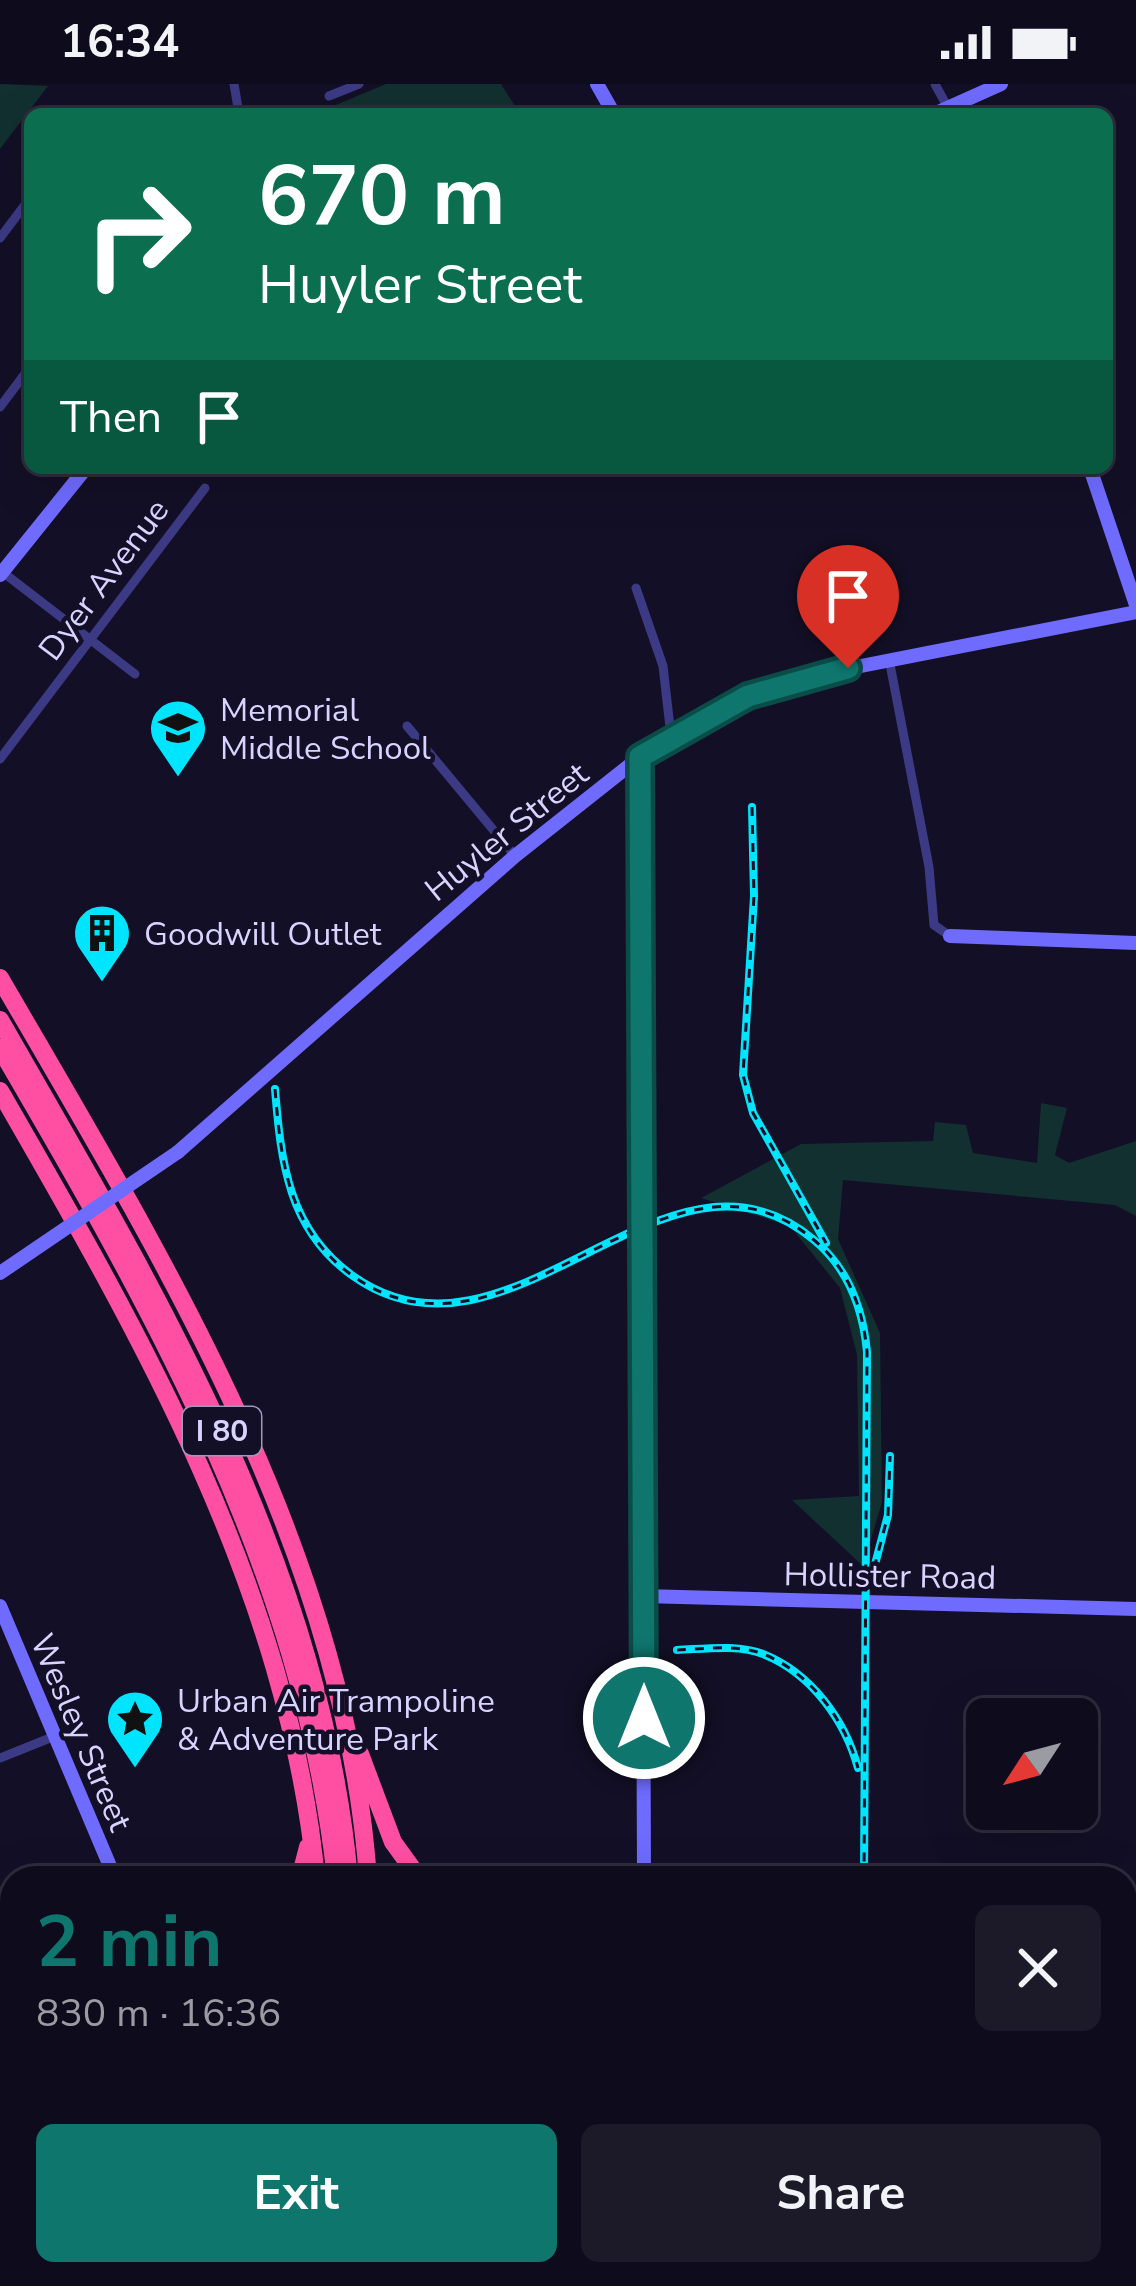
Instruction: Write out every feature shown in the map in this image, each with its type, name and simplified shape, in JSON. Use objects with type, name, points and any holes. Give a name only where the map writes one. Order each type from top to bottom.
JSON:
[{"type":"highway","name":"I 80","points":[[0,979],[150,1244],[250,1443],[304,1576],[340,1697],[366,1866]]},
{"type":"highway","name":"I 80","points":[[0,1020],[162,1312],[268,1533],[325,1717],[347,1866]]},
{"type":"highway","name":"I 80","points":[[0,1048],[151,1322],[256,1542],[308,1707],[334,1866]]},
{"type":"highway","name":"I 80","points":[[0,1091],[133,1334],[232,1538],[281,1686],[315,1866]]},
{"type":"highway","points":[[340,1697],[390,1837],[411,1866]]},
{"type":"highway","points":[[303,1866],[311,1837]]},
{"type":"street","points":[[329,96],[359,84]]},
{"type":"street","points":[[950,108],[1001,84]]},
{"type":"street","points":[[0,238],[24,206]]},
{"type":"street","points":[[0,407],[24,376]]},
{"type":"street","points":[[81,474],[1,574],[135,674]]},
{"type":"street","points":[[1092,474],[1136,608]]},
{"type":"street","name":"Dyer Avenue","points":[[2,752],[86,650],[88,638],[205,488]]},
{"type":"street","points":[[636,588],[663,666],[670,736]]},
{"type":"street","name":"Huyler Street","points":[[0,1273],[178,1152],[515,856],[670,736],[776,686],[1136,608]]},
{"type":"street","points":[[889,659],[932,887],[934,926],[950,936],[1136,943]]},
{"type":"street","points":[[406,726],[515,856]]},
{"type":"street","points":[[640,757],[644,1866]]},
{"type":"street","name":"Hollister Road","points":[[643,1596],[1136,1609]]},
{"type":"street","name":"Wesley Street","points":[[0,1606],[110,1866]]},
{"type":"street","points":[[0,1759],[55,1736]]},
{"type":"green space","points":[[0,84],[48,86],[31,108],[24,108],[24,118],[0,149]]},
{"type":"green space","points":[[386,84],[501,84],[516,108],[328,108]]},
{"type":"green space","points":[[1041,1103],[1067,1108],[1055,1155],[1069,1163],[1136,1141],[1136,1216],[1115,1205],[843,1180],[838,1239],[880,1333],[882,1502],[863,1566],[792,1500],[859,1496],[857,1355],[840,1288],[790,1226],[701,1198],[801,1144],[933,1141],[935,1122],[966,1125],[973,1153],[1037,1163]]},
{"type":"railway","points":[[752,807],[754,896],[743,1075],[753,1113],[826,1243]]},
{"type":"railway","points":[[275,1089],[285,1168],[314,1238],[353,1276],[412,1301],[471,1300],[529,1281],[645,1226],[702,1209],[758,1210],[814,1240],[836,1264],[858,1305],[867,1352],[864,1866]]},
{"type":"railway","points":[[874,1568],[888,1515],[890,1456]]},
{"type":"railway","points":[[677,1650],[743,1649],[780,1662],[824,1700],[858,1768]]},
{"type":"place","name":"Memorial Middle School","points":[[178,779]]},
{"type":"place","name":"Goodwill Outlet","points":[[102,984]]},
{"type":"place","name":"Urban Air Trampoline & Adventure Park","points":[[135,1770]]},
{"type":"route","points":[[644,1718],[640,757],[693,722],[748,696],[805,676],[848,668]]}]
